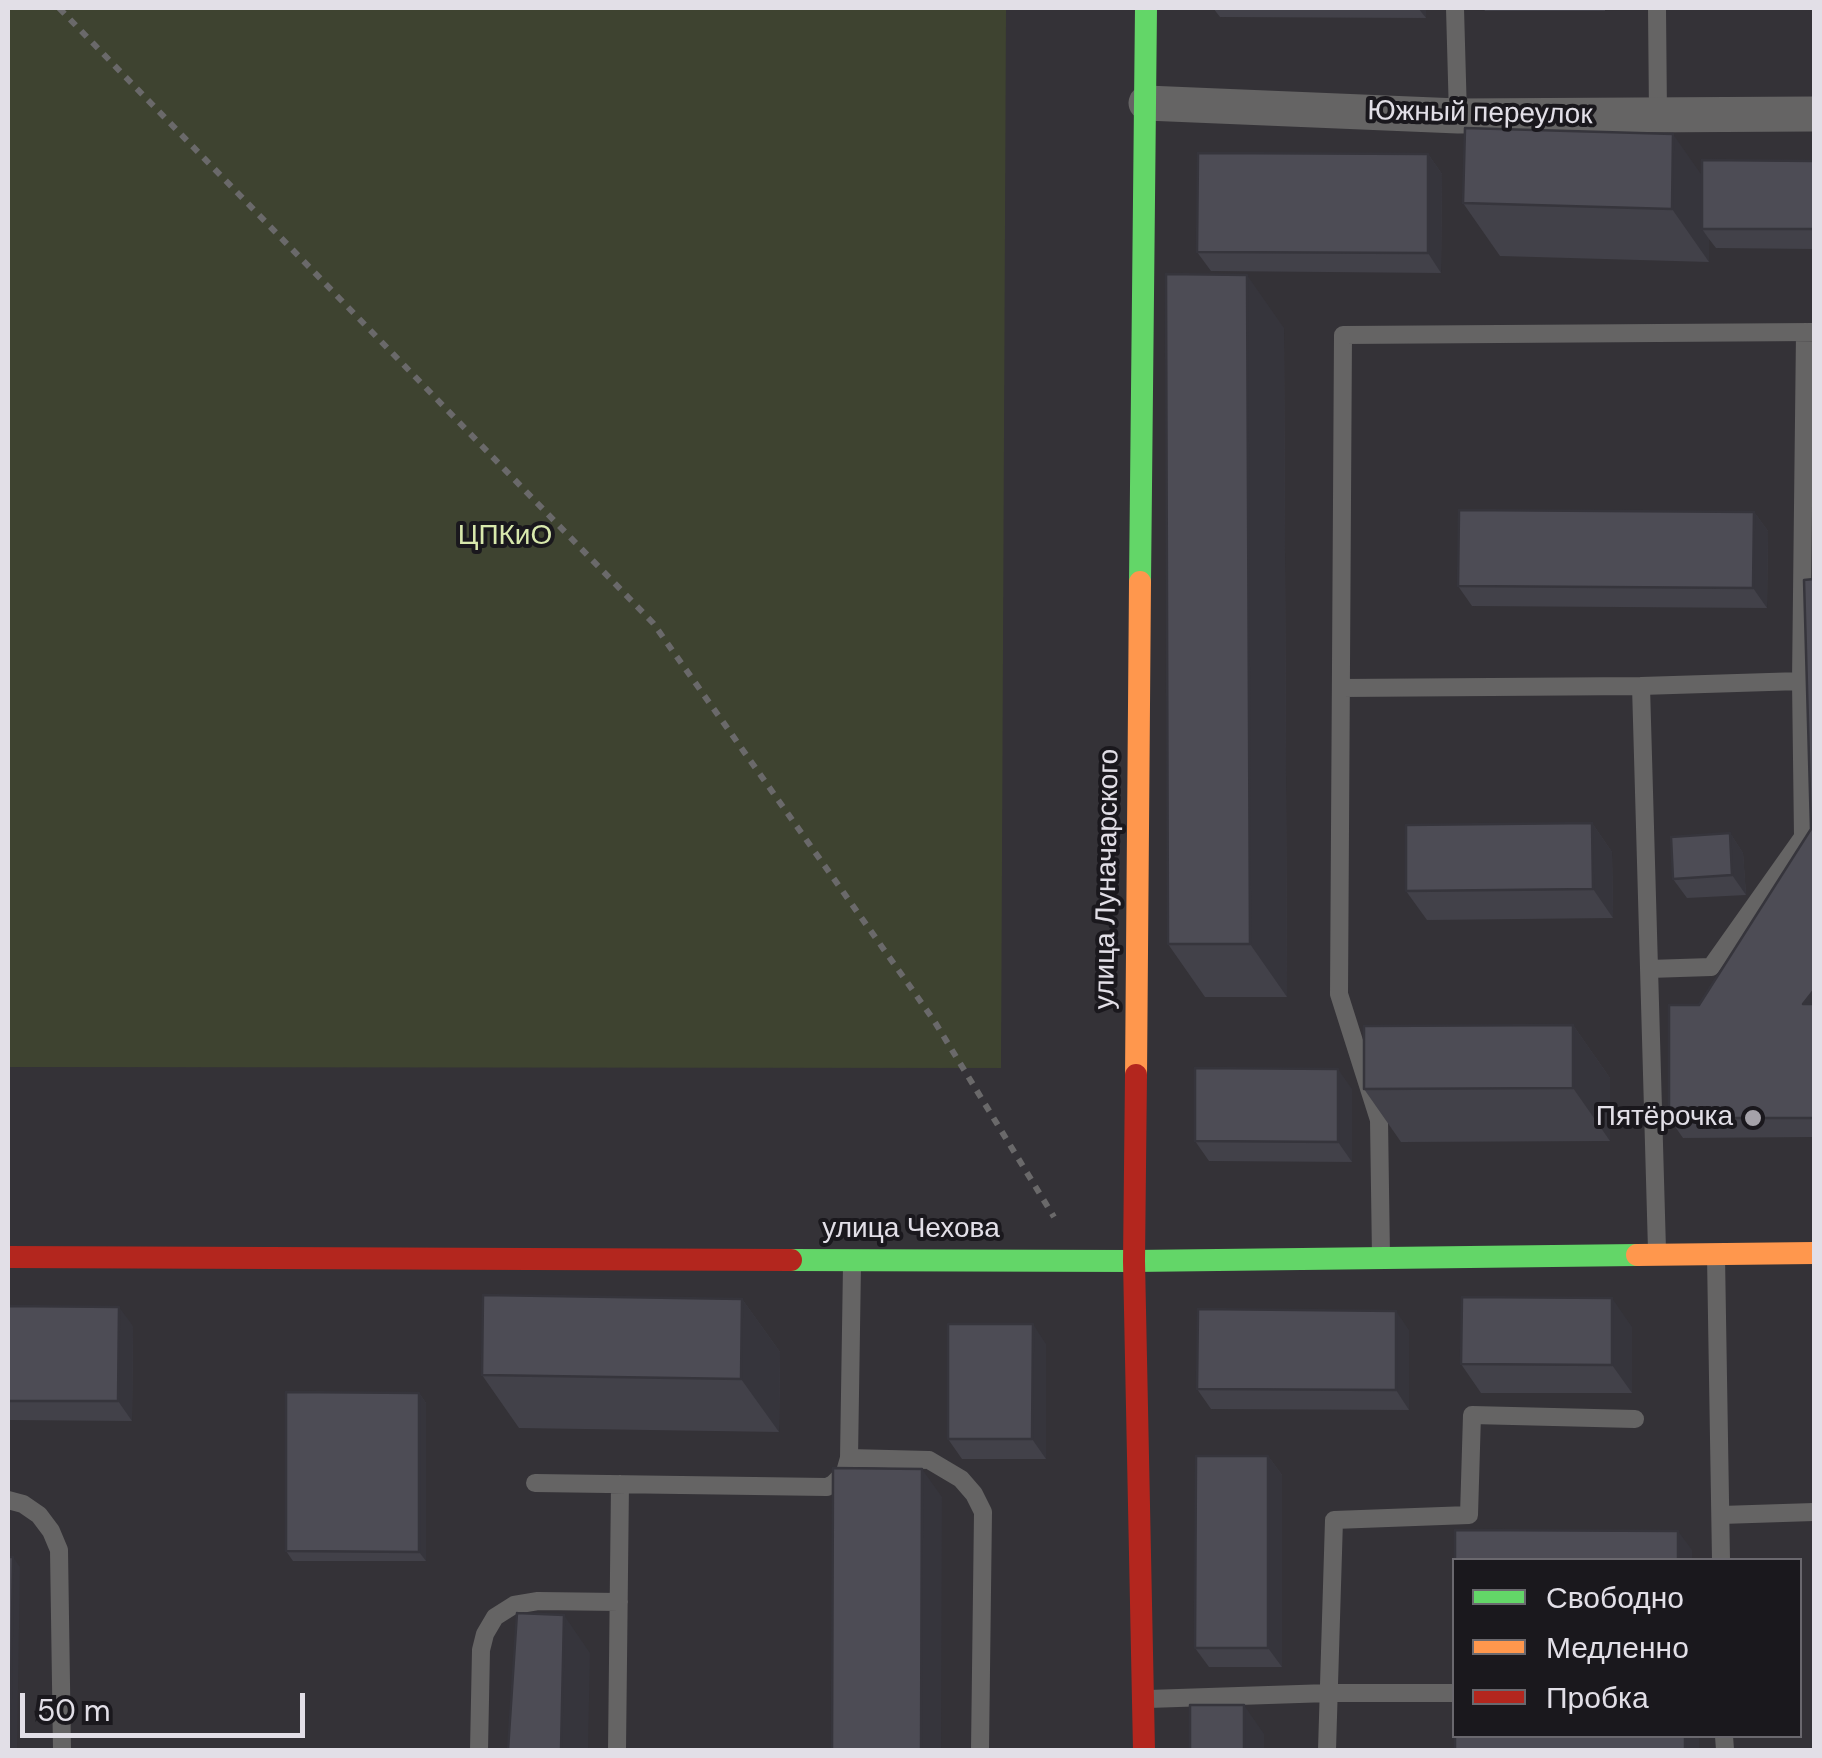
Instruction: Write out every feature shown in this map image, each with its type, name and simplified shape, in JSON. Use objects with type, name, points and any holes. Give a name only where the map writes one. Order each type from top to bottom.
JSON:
[{"type":"street","name":"улица Луначарского","points":[[1144,1750],[1134,1261],[1146,8]]},
{"type":"street","name":"Южный переулок","points":[[1146,103],[1458,116],[1814,114]]},
{"type":"street","name":"улица Чехова","points":[[8,1257],[1134,1261],[1814,1253]]},
{"type":"lane","points":[[1456,8],[1458,116]]},
{"type":"lane","points":[[1657,8],[1658,115]]},
{"type":"lane","points":[[1381,1258],[1379,1120],[1339,994],[1343,335],[1810,332],[1802,681],[1803,837],[1711,968],[1648,969]]},
{"type":"lane","points":[[1341,688],[1802,681]]},
{"type":"lane","points":[[1641,686],[1657,1254]]},
{"type":"lane","points":[[1716,1254],[1722,1558]]},
{"type":"lane","points":[[534,1483],[827,1487],[845,1472],[850,1458],[852,1260]]},
{"type":"lane","points":[[1327,1750],[1334,1520],[1469,1515],[1472,1416],[1634,1418]]},
{"type":"lane","points":[[850,1458],[930,1460],[961,1479],[983,1512],[980,1750]]},
{"type":"lane","points":[[617,1750],[620,1484]]},
{"type":"lane","points":[[8,1500],[23,1504],[38,1515],[51,1530],[59,1550],[62,1750]]},
{"type":"lane","points":[[1721,1515],[1814,1512]]},
{"type":"lane","points":[[480,1750],[481,1650],[484,1634],[495,1618],[514,1604],[619,1602]]},
{"type":"lane","points":[[1143,1700],[1329,1692],[1452,1693]]},
{"type":"path","points":[[59,8],[653,624],[933,1019],[1080,1261]]},
{"type":"green space","name":"ЦПКиО","points":[[8,8],[1006,8],[1001,1068],[8,1067]]},
{"type":"building","points":[[1465,128],[1673,134],[1672,209],[1463,203]]},
{"type":"building","points":[[1198,153],[1428,154],[1428,253],[1197,252]]},
{"type":"building","points":[[1702,160],[1814,161],[1814,229],[1702,229]]},
{"type":"building","points":[[1166,274],[1247,275],[1250,944],[1168,944]]},
{"type":"building","points":[[1459,510],[1754,512],[1753,588],[1458,586]]},
{"type":"building","points":[[1814,579],[1814,990],[1803,1004],[1814,1004],[1814,1118],[1669,1118],[1669,1005],[1699,1005],[1811,829],[1804,580]]},
{"type":"building","points":[[1592,823],[1593,889],[1406,891],[1406,825]]},
{"type":"building","points":[[1730,833],[1732,875],[1673,879],[1671,837]]},
{"type":"building","points":[[1573,1025],[1573,1088],[1364,1089],[1364,1026]]},
{"type":"building","points":[[1195,1068],[1338,1069],[1338,1142],[1195,1141]]},
{"type":"building","points":[[483,1295],[742,1299],[741,1379],[482,1375]]},
{"type":"building","points":[[1462,1297],[1612,1298],[1612,1365],[1461,1364]]},
{"type":"building","points":[[8,1306],[119,1307],[118,1401],[8,1401]]},
{"type":"building","points":[[1198,1309],[1396,1311],[1396,1390],[1197,1389]]},
{"type":"building","points":[[948,1324],[1033,1324],[1032,1439],[948,1439]]},
{"type":"building","points":[[286,1392],[419,1393],[419,1552],[286,1551]]},
{"type":"building","points":[[1196,1456],[1268,1456],[1268,1648],[1195,1648]]},
{"type":"building","points":[[833,1468],[922,1469],[921,1750],[832,1750]]},
{"type":"building","points":[[1455,1530],[1678,1531],[1678,1558],[1455,1558]]},
{"type":"building","points":[[8,1557],[13,1557],[10,1750],[8,1750]]},
{"type":"building","points":[[517,1613],[564,1615],[561,1750],[508,1750]]},
{"type":"building","points":[[1190,1705],[1244,1705],[1244,1750],[1190,1750]]},
{"type":"building","points":[[1455,1738],[1685,1738],[1685,1750],[1455,1750]]},
{"type":"traffic: fast","points":[[1140,582],[1146,8]]},
{"type":"traffic: fast","points":[[791,1260],[1134,1261],[1637,1255]]},
{"type":"traffic: slow","points":[[1136,1075],[1140,582]]},
{"type":"traffic: slow","points":[[1637,1255],[1814,1253]]},
{"type":"traffic: jam","points":[[1136,1075],[1134,1261],[1144,1750]]},
{"type":"traffic: jam","points":[[8,1257],[791,1260]]},
{"type":"place","name":"Пятёрочка","points":[[1753,1118]]}]
